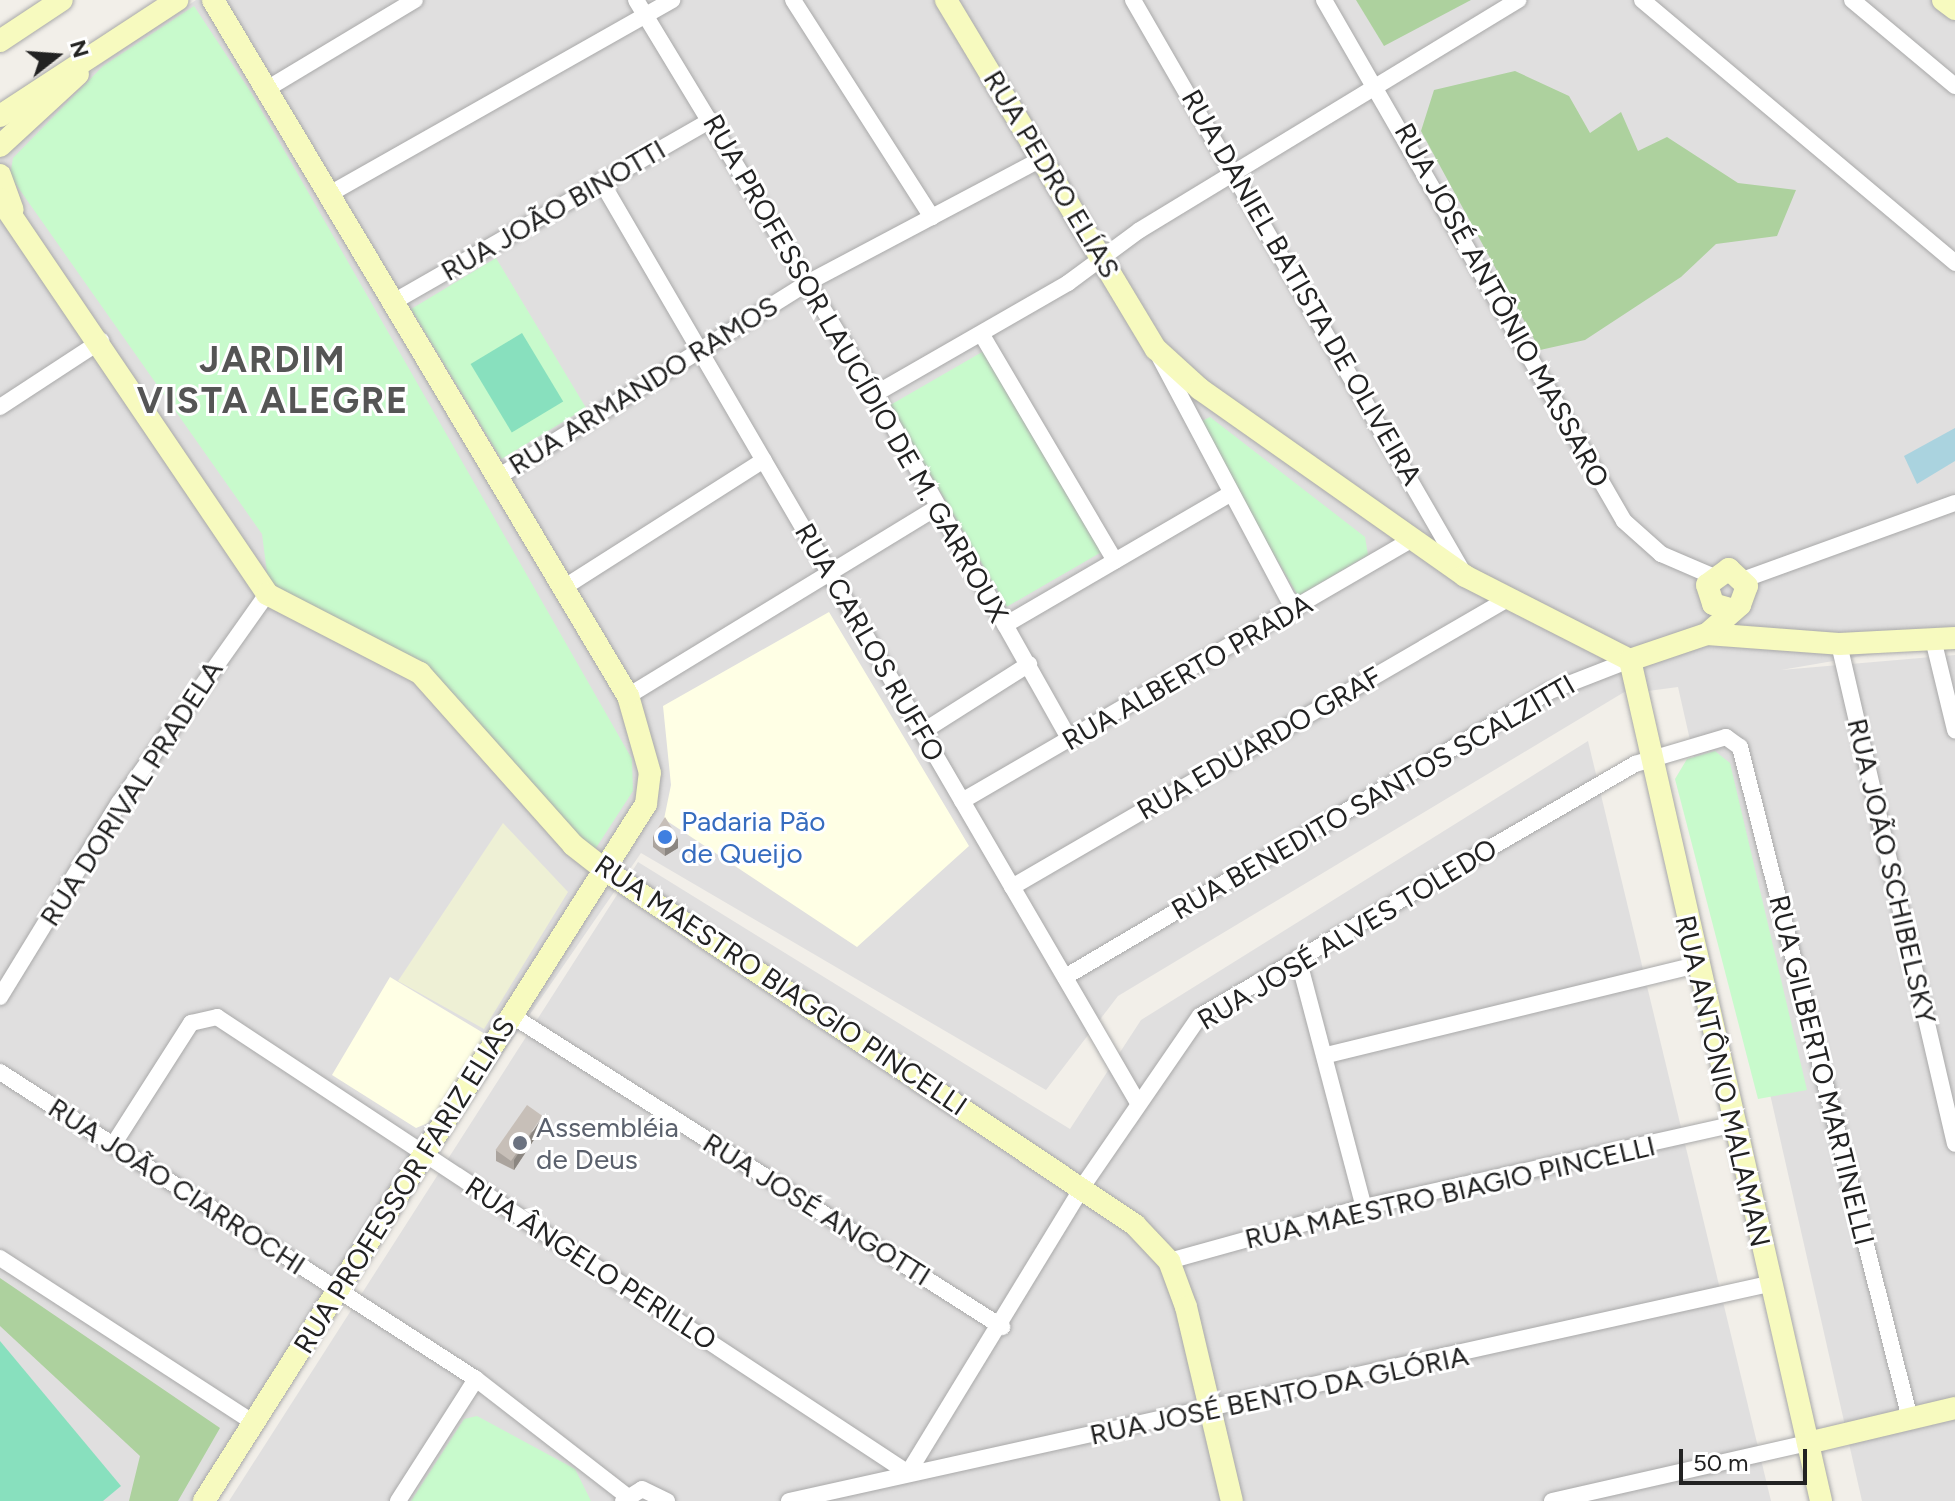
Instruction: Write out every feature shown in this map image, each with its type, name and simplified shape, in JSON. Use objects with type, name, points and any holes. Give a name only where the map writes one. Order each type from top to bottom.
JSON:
[{"type":"street","points":[[0,41],[62,0]]},
{"type":"street","name":"RUA PROFESSOR FARIZ ELIAS","points":[[204,1501],[646,804],[646,742],[628,696],[333,192],[213,0]]},
{"type":"street","points":[[270,87],[395,5],[415,0]]},
{"type":"street","name":"RUA PROFESSOR LAUCÍDIO DE M. GARROUX","points":[[636,0],[875,394],[936,508],[1029,664],[1070,740]]},
{"type":"street","points":[[333,192],[672,0]]},
{"type":"street","points":[[793,0],[932,217]]},
{"type":"street","name":"RUA PEDRO ELÍAS","points":[[946,0],[1104,256],[1156,349],[1228,495],[1294,610]]},
{"type":"street","name":"RUA DANIEL BATISTA DE OLIVEIRA","points":[[1133,0],[1237,175],[1465,576]]},
{"type":"street","name":"RUA JOSÉ ANTÔNIO MASSARO","points":[[1324,0],[1379,87],[1624,521],[1661,554],[1712,576]]},
{"type":"street","points":[[875,394],[982,335],[1104,256],[1519,0]]},
{"type":"street","points":[[1642,0],[1955,263]]},
{"type":"street","points":[[1852,0],[1955,86]]},
{"type":"street","points":[[1943,0],[1955,9]]},
{"type":"street","points":[[0,116],[169,2]]},
{"type":"street","points":[[0,166],[9,140],[97,53]]},
{"type":"street","name":"RUA JOÃO BINOTTI","points":[[395,301],[711,120]]},
{"type":"street","name":"RUA ARMANDO RAMOS","points":[[498,477],[698,347],[809,282],[1043,158]]},
{"type":"street","name":"RUA MAESTRO BIAGGIO PINCELLI","points":[[0,175],[7,207],[101,341],[267,594],[420,673],[573,845],[605,870],[1083,1186],[1169,1261]]},
{"type":"street","name":"RUA CARLOS RUFFO","points":[[601,181],[1138,1103]]},
{"type":"street","points":[[982,335],[1115,561]]},
{"type":"street","points":[[0,407],[101,341]]},
{"type":"street","name":"RUA PEDRO ELÍAS","points":[[1156,349],[1200,389],[1465,576],[1506,600],[1630,660]]},
{"type":"street","points":[[563,588],[764,460]]},
{"type":"street","points":[[1005,625],[1228,495]]},
{"type":"street","points":[[1745,579],[1955,503]]},
{"type":"street","points":[[628,696],[936,508]]},
{"type":"street","name":"RUA ALBERTO PRADA","points":[[962,801],[1411,540]]},
{"type":"street","points":[[1745,579],[1729,569],[1712,576],[1725,607],[1772,638]]},
{"type":"street","points":[[1725,607],[1745,600],[1745,579]]},
{"type":"street","name":"RUA DORIVAL PRADELA","points":[[0,997],[119,803],[267,594]]},
{"type":"street","name":"RUA EDUARDO GRAF","points":[[1012,887],[1506,600]]},
{"type":"street","name":"RUA BENEDITO SANTOS SCALZITTI","points":[[1065,977],[1548,692],[1698,634],[1725,607]]},
{"type":"street","points":[[1698,634],[1839,644],[1944,638],[1955,730]]},
{"type":"street","name":"RUA JOÃO SCHIBELSKY","points":[[1839,644],[1955,1144]]},
{"type":"street","name":"RUA ANTÔNIO MALAMAN","points":[[1630,660],[1732,1125],[1821,1501]]},
{"type":"street","points":[[922,732],[1029,664]]},
{"type":"street","name":"RUA JOSÉ ALVES TOLEDO","points":[[908,1473],[1002,1327],[1083,1186],[1200,1016],[1652,755],[1718,736]]},
{"type":"street","name":"RUA GILBERTO MARTINELLI","points":[[1718,736],[1740,747],[1910,1419]]},
{"type":"street","points":[[1298,958],[1327,1055],[1364,1207]]},
{"type":"street","points":[[1327,1055],[1696,965]]},
{"type":"street","name":"RUA JOSÉ ANGOTTI","points":[[511,1015],[1002,1327]]},
{"type":"street","name":"RUA ÂNGELO PERILLO","points":[[113,1145],[191,1023],[207,1016],[424,1152],[908,1473]]},
{"type":"street","name":"RUA JOÃO CIARROCHI","points":[[0,1072],[476,1379],[625,1498]]},
{"type":"street","name":"RUA MAESTRO BIAGIO PINCELLI","points":[[1169,1261],[1364,1207],[1732,1125]]},
{"type":"street","points":[[0,1258],[253,1422]]},
{"type":"street","points":[[1169,1261],[1232,1501]]},
{"type":"street","name":"RUA JOSÉ BENTO DA GLÓRIA","points":[[789,1501],[908,1473],[1211,1412],[1769,1284]]},
{"type":"street","points":[[398,1501],[476,1379]]},
{"type":"street","points":[[1552,1501],[1955,1408]]},
{"type":"street","points":[[625,1498],[651,1489],[667,1501]]},
{"type":"shaded area","name":"JARDIM VISTA ALEGRE","points":[[196,0],[1955,0],[1955,640],[1781,670],[1955,655],[1955,1501],[1862,1501],[1678,687],[1648,691],[1636,685],[1118,996],[1046,1090],[641,853],[195,1501],[0,1501],[0,152],[99,65]]},
{"type":"shaded area","points":[[829,612],[969,846],[857,947],[664,819],[671,785],[663,706]]},
{"type":"shaded area","points":[[1588,741],[1771,1501],[229,1501],[638,862],[1070,1129],[1141,1020]]},
{"type":"shaded area","points":[[503,823],[568,892],[484,1029],[398,981]]},
{"type":"shaded area","points":[[390,977],[490,1037],[428,1123],[416,1128],[332,1075]]},
{"type":"green space","points":[[1356,0],[1471,0],[1384,46]]},
{"type":"green space","points":[[194,6],[252,94],[632,759],[633,791],[594,851],[582,849],[425,663],[269,589],[262,534],[10,176],[13,158],[103,66]]},
{"type":"green space","points":[[1515,71],[1569,96],[1590,133],[1621,112],[1638,151],[1667,137],[1738,183],[1796,190],[1777,236],[1716,244],[1681,277],[1585,340],[1540,350],[1421,131],[1434,90]]},
{"type":"green space","points":[[496,258],[586,408],[501,459],[411,309]]},
{"type":"green space","points":[[522,333],[563,402],[512,432],[471,364]]},
{"type":"green space","points":[[989,348],[1106,550],[1007,607],[890,405]]},
{"type":"green space","points":[[1210,417],[1365,537],[1368,555],[1298,596],[1198,423]]},
{"type":"green space","points":[[1715,751],[1730,763],[1807,1090],[1758,1099],[1675,779],[1687,759]]},
{"type":"green space","points":[[0,1278],[220,1428],[178,1501],[129,1501],[140,1456],[0,1326]]},
{"type":"green space","points":[[0,1341],[121,1486],[103,1501],[0,1501]]},
{"type":"green space","points":[[477,1416],[575,1469],[591,1501],[411,1501],[464,1419]]},
{"type":"water","points":[[1955,428],[1955,461],[1917,484],[1904,456]]},
{"type":"building","points":[[665,817],[678,838],[665,846],[653,836]]},
{"type":"building","points":[[527,1105],[543,1116],[511,1161],[495,1150]]},
{"type":"place","name":"Padaria Pão de Queijo","points":[[665,837]]},
{"type":"place","name":"Assembléia de Deus","points":[[520,1143]]},
{"type":"district","name":"JARDIM VISTA ALEGRE","points":[[273,380]]}]
